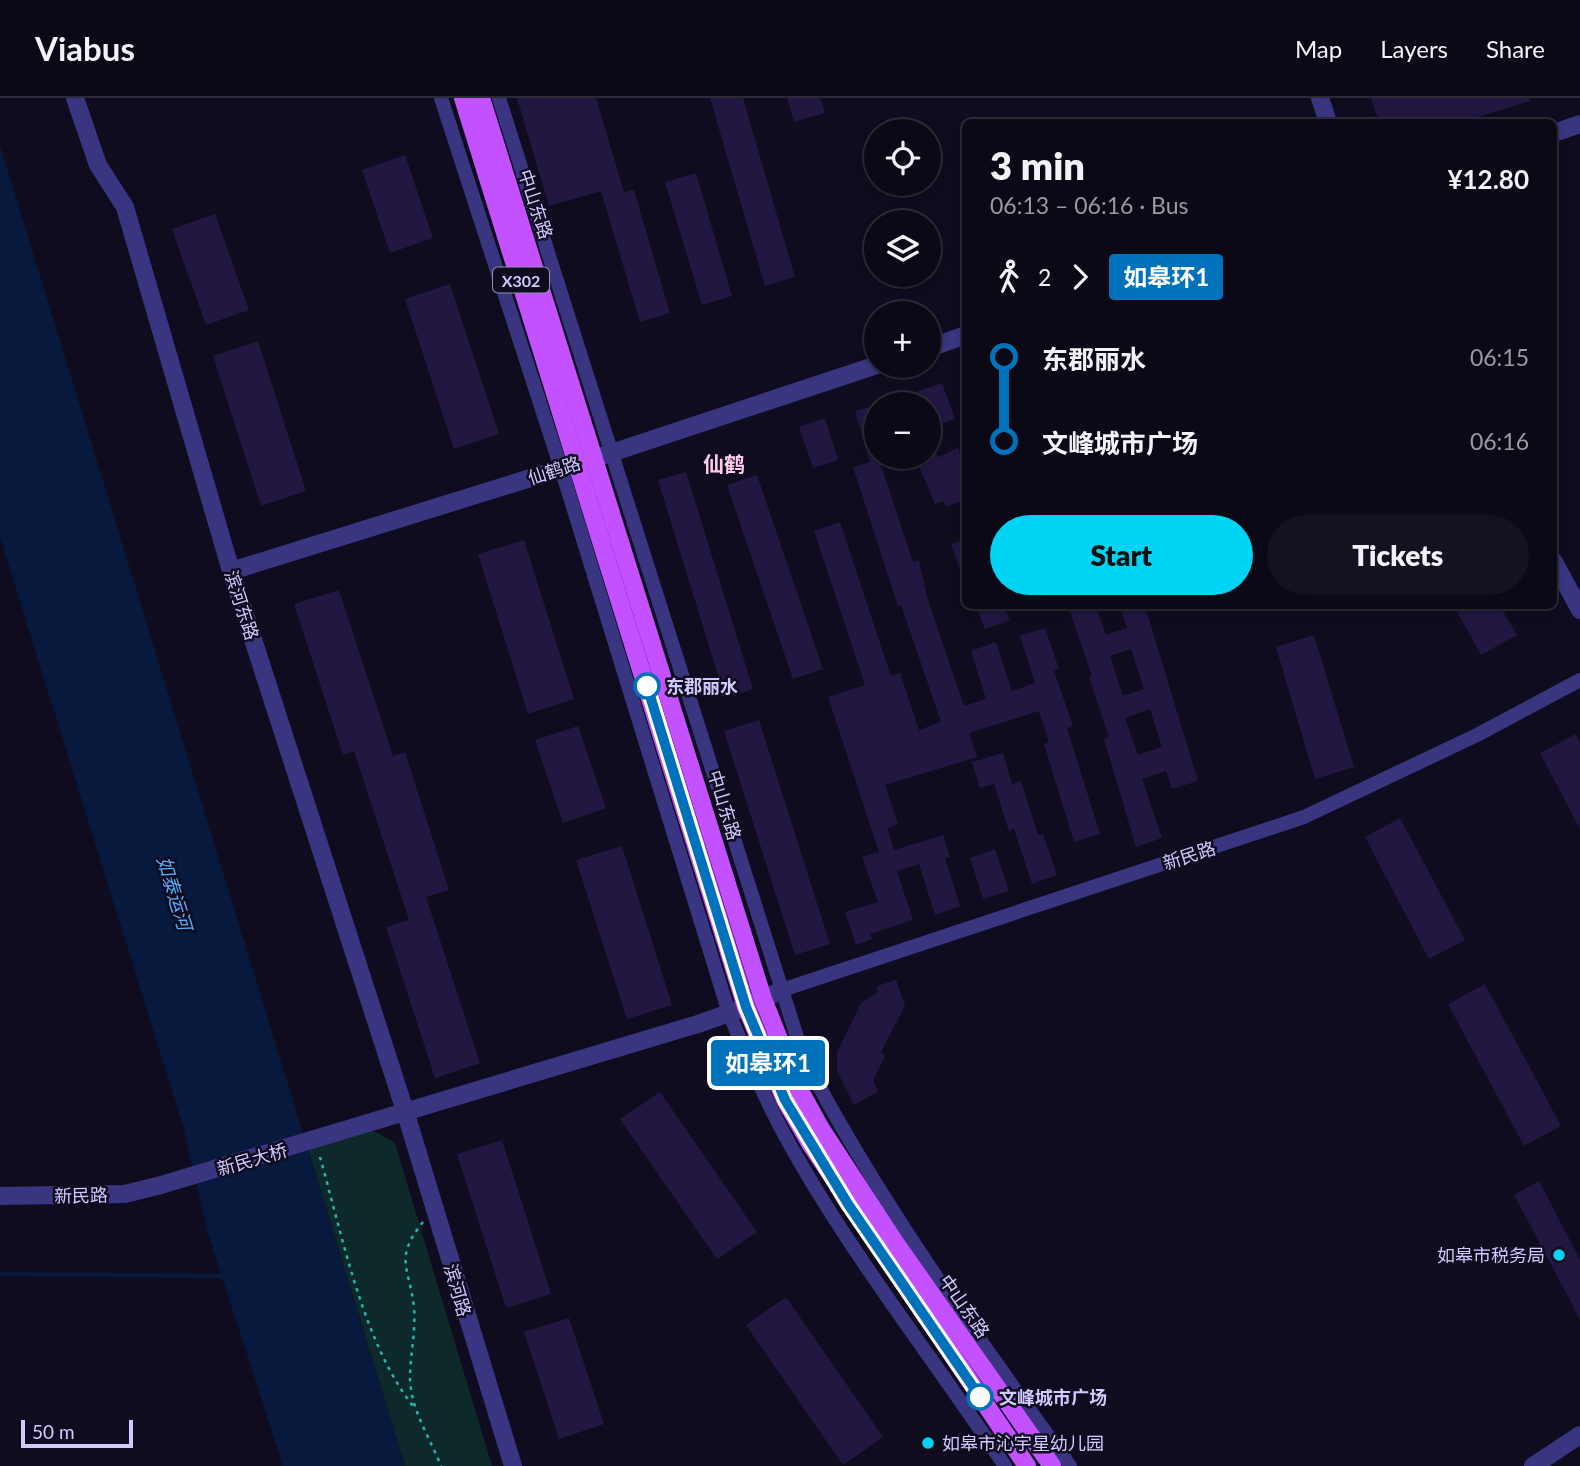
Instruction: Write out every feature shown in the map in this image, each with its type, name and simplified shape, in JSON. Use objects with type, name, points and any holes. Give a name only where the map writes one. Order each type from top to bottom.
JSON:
[{"type":"main road","name":"中山东路","points":[[463,98],[595,458],[738,1010],[811,1145],[1027,1466]]},
{"type":"main road","name":"中山东路","points":[[481,98],[763,999],[799,1089],[821,1129],[894,1241],[1052,1466]]},
{"type":"street","name":"滨河东路","points":[[75,98],[98,165],[125,207],[231,571],[406,1114]]},
{"type":"street","points":[[441,98],[738,1010],[783,1134],[822,1197],[1005,1466]]},
{"type":"street","points":[[499,98],[595,458],[803,1056],[836,1119],[988,1352],[1070,1466]]},
{"type":"street","points":[[1320,98],[1327,119]]},
{"type":"street","points":[[1557,132],[1580,124]]},
{"type":"street","points":[[941,344],[962,336]]},
{"type":"street","name":"仙鹤路","points":[[231,571],[595,458],[864,369]]},
{"type":"street","points":[[1557,568],[1580,610]]},
{"type":"street","name":"新民路","points":[[782,990],[1304,817],[1477,735],[1580,680]]},
{"type":"street","name":"新民大桥","points":[[161,1185],[406,1114],[738,1010],[782,990]]},
{"type":"street","name":"滨河路","points":[[406,1114],[513,1466]]},
{"type":"street","name":"新民路","points":[[0,1196],[125,1194],[161,1185]]},
{"type":"street","points":[[1533,1466],[1580,1435]]},
{"type":"path","points":[[320,1157],[352,1270],[379,1347],[393,1381],[415,1408]]},
{"type":"path","points":[[434,1208],[412,1236],[404,1255],[414,1309],[410,1381],[415,1408],[441,1466]]},
{"type":"green space","points":[[372,1130],[395,1143],[492,1466],[405,1466],[308,1149]]},
{"type":"water","name":"如泰运河","points":[[0,145],[405,1466],[283,1466],[207,1230],[184,1129],[0,537]]},
{"type":"building","points":[[517,98],[596,98],[624,192],[634,190],[670,313],[640,322],[601,191],[549,206]]},
{"type":"building","points":[[710,98],[743,98],[795,277],[765,286]]},
{"type":"building","points":[[787,98],[820,98],[825,113],[794,122]]},
{"type":"building","points":[[1371,98],[1529,98],[1530,101],[1471,119],[1378,119]]},
{"type":"building","points":[[405,155],[433,238],[390,253],[362,170]]},
{"type":"building","points":[[696,173],[732,296],[702,305],[665,182]]},
{"type":"building","points":[[215,214],[249,310],[206,325],[172,229]]},
{"type":"building","points":[[450,284],[499,434],[454,449],[405,299]]},
{"type":"building","points":[[258,341],[306,491],[261,506],[213,356]]},
{"type":"building","points":[[942,383],[955,419],[941,424],[941,392],[916,392]]},
{"type":"building","points":[[864,409],[864,442],[855,411]]},
{"type":"building","points":[[825,418],[838,460],[813,468],[799,427]]},
{"type":"building","points":[[958,448],[962,458],[962,501],[946,507],[943,501],[935,504],[920,469],[941,469],[941,456]]},
{"type":"building","points":[[864,464],[864,469],[882,469],[913,562],[919,561],[927,597],[964,706],[986,699],[971,651],[996,642],[1012,691],[1035,683],[1020,636],[1045,628],[1059,669],[1054,671],[1073,726],[1067,728],[1100,834],[1074,842],[1044,744],[1049,742],[1039,711],[969,733],[977,757],[885,785],[898,824],[887,828],[894,850],[943,835],[950,857],[945,858],[960,906],[935,915],[919,864],[897,871],[913,920],[870,934],[872,939],[856,945],[845,912],[878,902],[862,857],[879,852],[828,697],[865,685],[814,531],[840,522],[891,676],[900,673],[919,730],[941,722],[901,605],[898,606],[853,467]]},
{"type":"building","points":[[686,472],[753,689],[725,698],[658,480]]},
{"type":"building","points":[[757,475],[823,669],[793,679],[727,485]]},
{"type":"building","points":[[524,540],[574,699],[528,714],[478,554]]},
{"type":"building","points":[[962,540],[962,574],[951,544]]},
{"type":"building","points":[[339,590],[393,756],[405,752],[449,890],[426,897],[480,1063],[435,1078],[386,927],[409,920],[354,751],[343,755],[294,604]]},
{"type":"building","points":[[977,609],[1005,609],[1010,620],[985,629]]},
{"type":"building","points":[[1069,609],[1097,609],[1106,635],[1127,628],[1121,609],[1146,609],[1198,781],[1172,789],[1166,771],[1142,779],[1162,838],[1136,847],[1104,739],[1109,737],[1089,677],[1092,676]],"holes":[[[1131,649],[1144,689],[1123,696],[1110,656]],[[1150,709],[1162,747],[1138,755],[1125,718]]]},
{"type":"building","points":[[1456,609],[1502,609],[1517,635],[1481,655]]},
{"type":"building","points":[[1314,635],[1354,767],[1315,779],[1276,647]]},
{"type":"building","points":[[759,720],[830,944],[795,955],[724,731]]},
{"type":"building","points":[[578,726],[606,808],[563,823],[535,740]]},
{"type":"building","points":[[1576,734],[1580,743],[1580,829],[1540,753]]},
{"type":"building","points":[[1003,753],[1012,784],[1021,781],[1038,835],[1043,834],[1057,875],[1032,884],[1014,829],[1009,831],[994,784],[980,788],[972,762]]},
{"type":"building","points":[[1400,818],[1465,940],[1429,959],[1365,837]]},
{"type":"building","points":[[622,846],[672,1005],[627,1019],[576,860]]},
{"type":"building","points":[[995,849],[1009,891],[983,899],[970,858]]},
{"type":"building","points":[[896,980],[905,1006],[881,1052],[885,1056],[873,1080],[878,1092],[854,1105],[837,1071],[837,1053],[861,1003],[878,992],[877,986]]},
{"type":"building","points":[[1485,984],[1561,1126],[1524,1146],[1448,1004]]},
{"type":"building","points":[[660,1092],[757,1232],[717,1259],[620,1119]]},
{"type":"building","points":[[502,1140],[551,1294],[506,1308],[457,1154]]},
{"type":"building","points":[[1539,1181],[1580,1260],[1580,1319],[1514,1195]]},
{"type":"building","points":[[786,1297],[883,1437],[843,1465],[746,1325]]},
{"type":"building","points":[[569,1318],[604,1424],[559,1439],[524,1332]]},
{"type":"waterway","points":[[0,1274],[227,1276]]},
{"type":"bus line","name":"如皋环1","points":[[647,686],[746,1007],[785,1100],[848,1204],[980,1397]]},
{"type":"place","name":"东郡丽水","points":[[647,686]]},
{"type":"place","name":"如皋市税务局","points":[[1559,1255]]},
{"type":"place","name":"文峰城市广场","points":[[980,1397]]},
{"type":"place","name":"如皋市沁宇星幼儿园","points":[[928,1443]]},
{"type":"district","name":"仙鹤","points":[[724,463]]}]
